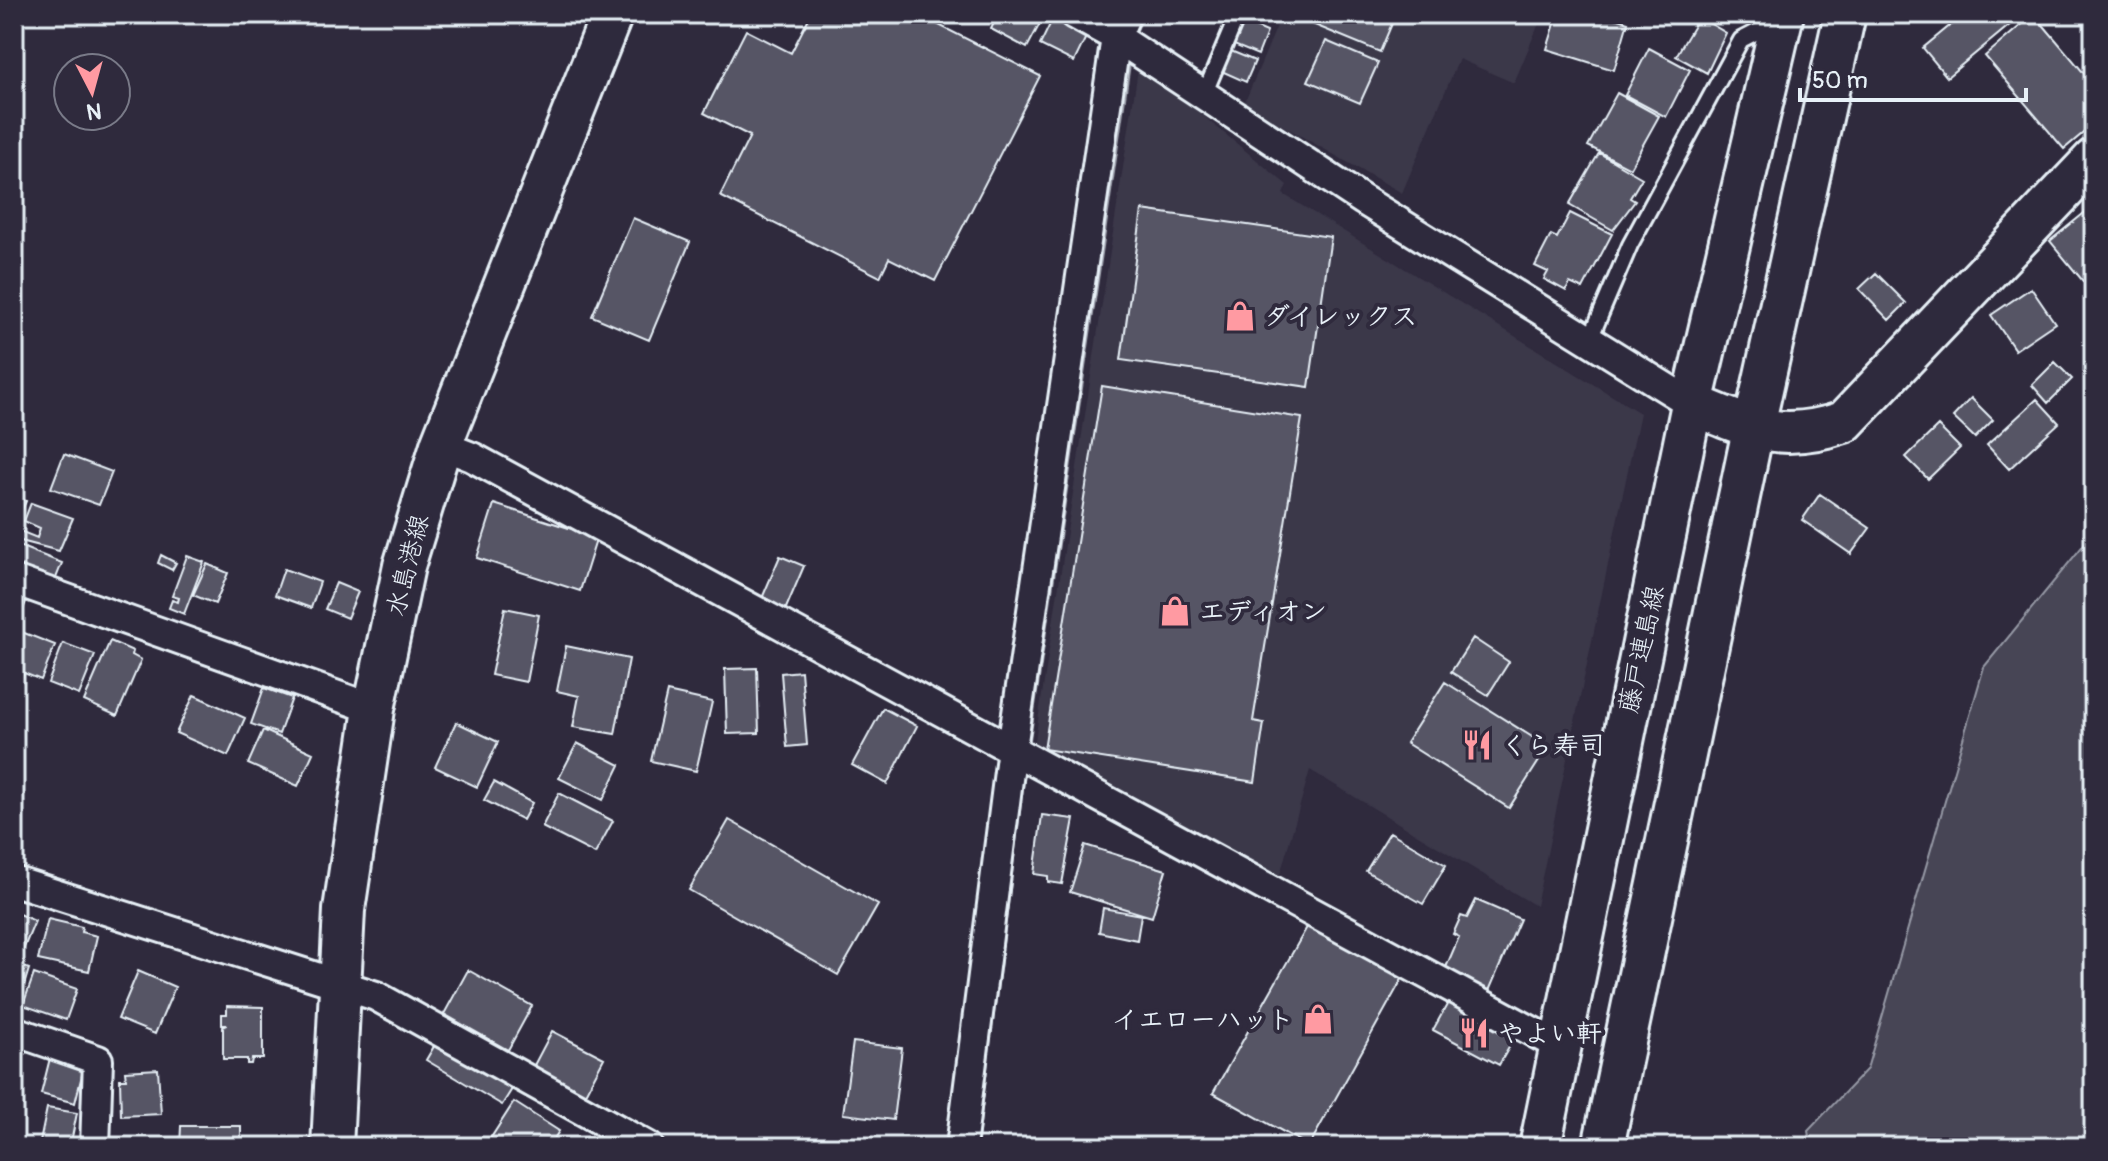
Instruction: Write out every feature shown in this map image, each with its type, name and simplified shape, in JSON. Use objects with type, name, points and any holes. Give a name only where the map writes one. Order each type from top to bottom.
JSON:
[{"type":"main road","name":"水島港線","points":[[332,1147],[344,910],[374,709],[404,566],[441,445],[612,14]]},
{"type":"main road","points":[[1603,1147],[1753,430],[1845,14]]},
{"type":"main road","name":"藤戸連島線","points":[[1540,1147],[1692,404],[1782,17]]},
{"type":"main road","points":[[1692,404],[1753,430],[1809,433],[1844,422],[2087,176]]},
{"type":"street","points":[[1074,14],[1124,36],[1203,97],[1402,225],[1692,404]]},
{"type":"street","points":[[961,1147],[1124,36]]},
{"type":"street","points":[[441,445],[486,465],[1561,1047]]},
{"type":"street","points":[[14,580],[374,709]]},
{"type":"street","points":[[14,881],[376,996],[649,1147]]},
{"type":"street","points":[[14,1031],[98,1060],[95,1147]]},
{"type":"lane","points":[[1203,97],[1238,14]]},
{"type":"lane","points":[[1590,339],[1630,245],[1741,40],[1782,17]]},
{"type":"shaded area","points":[[1282,14],[1543,14],[1514,83],[1459,59],[1402,193],[1244,104]]},
{"type":"shaded area","points":[[1139,63],[1287,185],[1283,194],[1640,413],[1536,906],[1310,770],[1277,885],[1034,747]]},
{"type":"shaded area","points":[[2094,532],[2094,1147],[1811,1147],[1808,1131],[1867,1069],[1984,667]]},
{"type":"water","points":[[1134,14],[1144,14],[1134,37],[1024,780],[977,1147],[967,1147]]},
{"type":"building","points":[[811,14],[917,14],[1040,76],[935,281],[889,258],[880,277],[720,196],[750,136],[704,113],[746,30],[791,53]]},
{"type":"building","points":[[998,14],[1045,14],[1027,48],[991,29]]},
{"type":"building","points":[[1252,14],[1272,14],[1269,21]]},
{"type":"building","points":[[1288,14],[1396,14],[1380,52]]},
{"type":"building","points":[[1558,14],[1600,14],[1628,22],[1614,70],[1547,49]]},
{"type":"building","points":[[1964,14],[2023,14],[1947,77],[1923,48]]},
{"type":"building","points":[[2034,14],[2094,85],[2094,124],[2064,149],[1985,56]]},
{"type":"building","points":[[1699,17],[1726,33],[1707,73],[1676,56]]},
{"type":"building","points":[[1053,18],[1087,35],[1074,62],[1040,45]]},
{"type":"building","points":[[1239,20],[1267,32],[1258,55],[1229,43]]},
{"type":"building","points":[[1326,41],[1378,63],[1360,103],[1308,81]]},
{"type":"building","points":[[1649,48],[1690,70],[1666,117],[1625,95]]},
{"type":"building","points":[[1226,49],[1255,61],[1246,82],[1217,69]]},
{"type":"building","points":[[1617,93],[1659,116],[1630,168],[1588,146]]},
{"type":"building","points":[[1599,153],[1642,178],[1630,198],[1635,201],[1613,230],[1569,205]]},
{"type":"building","points":[[2094,205],[2094,280],[2087,286],[2050,241]]},
{"type":"building","points":[[1142,210],[1331,237],[1309,387],[1121,360]]},
{"type":"building","points":[[1570,213],[1612,234],[1583,289],[1570,283],[1566,291],[1544,279],[1548,272],[1535,266],[1551,235],[1557,238]]},
{"type":"building","points":[[633,218],[690,242],[649,340],[592,316]]},
{"type":"building","points":[[1876,273],[1906,303],[1889,320],[1859,289]]},
{"type":"building","points":[[2031,288],[2055,323],[2015,350],[1991,315]]},
{"type":"building","points":[[2055,362],[2072,379],[2048,403],[2032,385]]},
{"type":"building","points":[[1102,386],[1302,418],[1253,721],[1264,723],[1255,782],[1044,749]]},
{"type":"building","points":[[1971,398],[1993,420],[1975,438],[1953,417]]},
{"type":"building","points":[[2037,399],[2059,423],[2009,469],[1987,445]]},
{"type":"building","points":[[1938,426],[1960,448],[1928,479],[1906,457]]},
{"type":"building","points":[[64,454],[112,472],[99,505],[51,488]]},
{"type":"building","points":[[1820,494],[1870,528],[1851,554],[1802,520]]},
{"type":"building","points":[[14,496],[26,501],[14,528]]},
{"type":"building","points":[[31,503],[73,518],[59,551],[17,540],[20,531],[37,538],[40,528],[24,521]]},
{"type":"building","points":[[494,504],[597,537],[580,591],[477,558]]},
{"type":"building","points":[[14,544],[62,563],[52,588],[14,573]]},
{"type":"building","points":[[161,555],[176,563],[172,570],[158,563]]},
{"type":"building","points":[[187,556],[204,562],[184,614],[169,608],[172,600],[178,602],[179,598],[172,596]]},
{"type":"building","points":[[780,556],[804,566],[784,613],[760,603]]},
{"type":"building","points":[[207,564],[228,573],[215,604],[193,595]]},
{"type":"building","points":[[284,569],[320,582],[311,608],[275,595]]},
{"type":"building","points":[[336,583],[358,592],[347,618],[325,609]]},
{"type":"building","points":[[14,595],[27,599],[18,623],[14,622]]},
{"type":"building","points":[[505,608],[539,615],[526,682],[491,675]]},
{"type":"building","points":[[14,629],[55,645],[41,680],[24,673],[20,684],[14,682]]},
{"type":"building","points":[[1473,638],[1509,662],[1488,695],[1451,672]]},
{"type":"building","points":[[110,641],[133,651],[132,655],[141,660],[117,716],[84,701]]},
{"type":"building","points":[[63,643],[95,655],[79,695],[48,683]]},
{"type":"building","points":[[566,646],[629,659],[615,734],[573,727],[579,696],[557,691]]},
{"type":"building","points":[[757,668],[759,733],[727,734],[725,669]]},
{"type":"building","points":[[801,671],[807,745],[787,747],[781,673]]},
{"type":"building","name":"くら寿司","points":[[1445,682],[1548,747],[1509,808],[1406,743]]},
{"type":"building","points":[[264,688],[292,698],[279,734],[251,724]]},
{"type":"building","points":[[667,692],[712,702],[696,771],[651,761]]},
{"type":"building","points":[[194,695],[245,718],[228,756],[176,733]]},
{"type":"building","points":[[883,708],[917,726],[887,784],[852,765]]},
{"type":"building","points":[[456,722],[498,742],[477,787],[435,767]]},
{"type":"building","points":[[263,730],[313,753],[298,786],[248,764]]},
{"type":"building","points":[[577,743],[620,765],[603,800],[559,778]]},
{"type":"building","points":[[494,782],[532,803],[523,820],[484,800]]},
{"type":"building","points":[[559,793],[613,821],[595,854],[542,827]]},
{"type":"building","points":[[1042,815],[1074,819],[1062,884],[1048,882],[1048,876],[1034,874]]},
{"type":"building","points":[[729,820],[878,905],[838,975],[689,890]]},
{"type":"building","points":[[1390,832],[1446,865],[1423,904],[1366,871]]},
{"type":"building","points":[[1085,845],[1166,870],[1152,917],[1070,892]]},
{"type":"building","points":[[1476,900],[1520,919],[1489,991],[1444,972],[1459,937],[1453,934],[1461,916],[1467,918]]},
{"type":"building","points":[[1103,908],[1141,915],[1137,940],[1099,932]]},
{"type":"building","points":[[14,912],[35,921],[21,955],[14,952]]},
{"type":"building","points":[[48,919],[82,927],[81,932],[97,936],[89,971],[38,960]]},
{"type":"building","points":[[1311,920],[1406,972],[1309,1146],[1213,1093]]},
{"type":"building","points":[[14,964],[29,969],[16,1011],[14,1010]]},
{"type":"building","points":[[468,970],[532,1006],[508,1050],[444,1014]]},
{"type":"building","points":[[138,971],[175,987],[155,1034],[118,1019]]},
{"type":"building","points":[[34,974],[77,989],[66,1020],[23,1005]]},
{"type":"building","name":"やよい軒","points":[[1449,1001],[1515,1037],[1499,1065],[1433,1030]]},
{"type":"building","points":[[227,1006],[263,1007],[263,1059],[252,1059],[251,1064],[247,1064],[247,1059],[223,1059],[223,1027],[227,1025],[222,1025],[222,1014],[227,1014]]},
{"type":"building","points":[[552,1031],[604,1058],[584,1096],[532,1069]]},
{"type":"building","points":[[440,1036],[517,1081],[502,1105],[426,1060]]},
{"type":"building","points":[[853,1042],[902,1048],[893,1120],[843,1114]]},
{"type":"building","points":[[51,1054],[85,1063],[75,1103],[41,1094]]},
{"type":"building","points":[[14,1057],[24,1060],[14,1095]]},
{"type":"building","points":[[158,1069],[161,1114],[121,1116],[120,1079],[126,1079],[125,1071]]},
{"type":"building","points":[[514,1102],[559,1131],[549,1147],[485,1147]]},
{"type":"building","points":[[14,1106],[20,1107],[14,1135]]},
{"type":"building","points":[[47,1108],[77,1113],[70,1147],[39,1147]]},
{"type":"building","points":[[181,1126],[241,1126],[241,1147],[180,1147]]},
{"type":"building","points":[[847,1143],[883,1147],[846,1147]]},
{"type":"place","name":"ダイレックス","points":[[1240,316]]},
{"type":"place","name":"エディオン","points":[[1175,611]]},
{"type":"place","name":"くら寿司","points":[[1477,745]]},
{"type":"place","name":"イエローハット","points":[[1318,1019]]},
{"type":"place","name":"やよい軒","points":[[1474,1033]]}]
